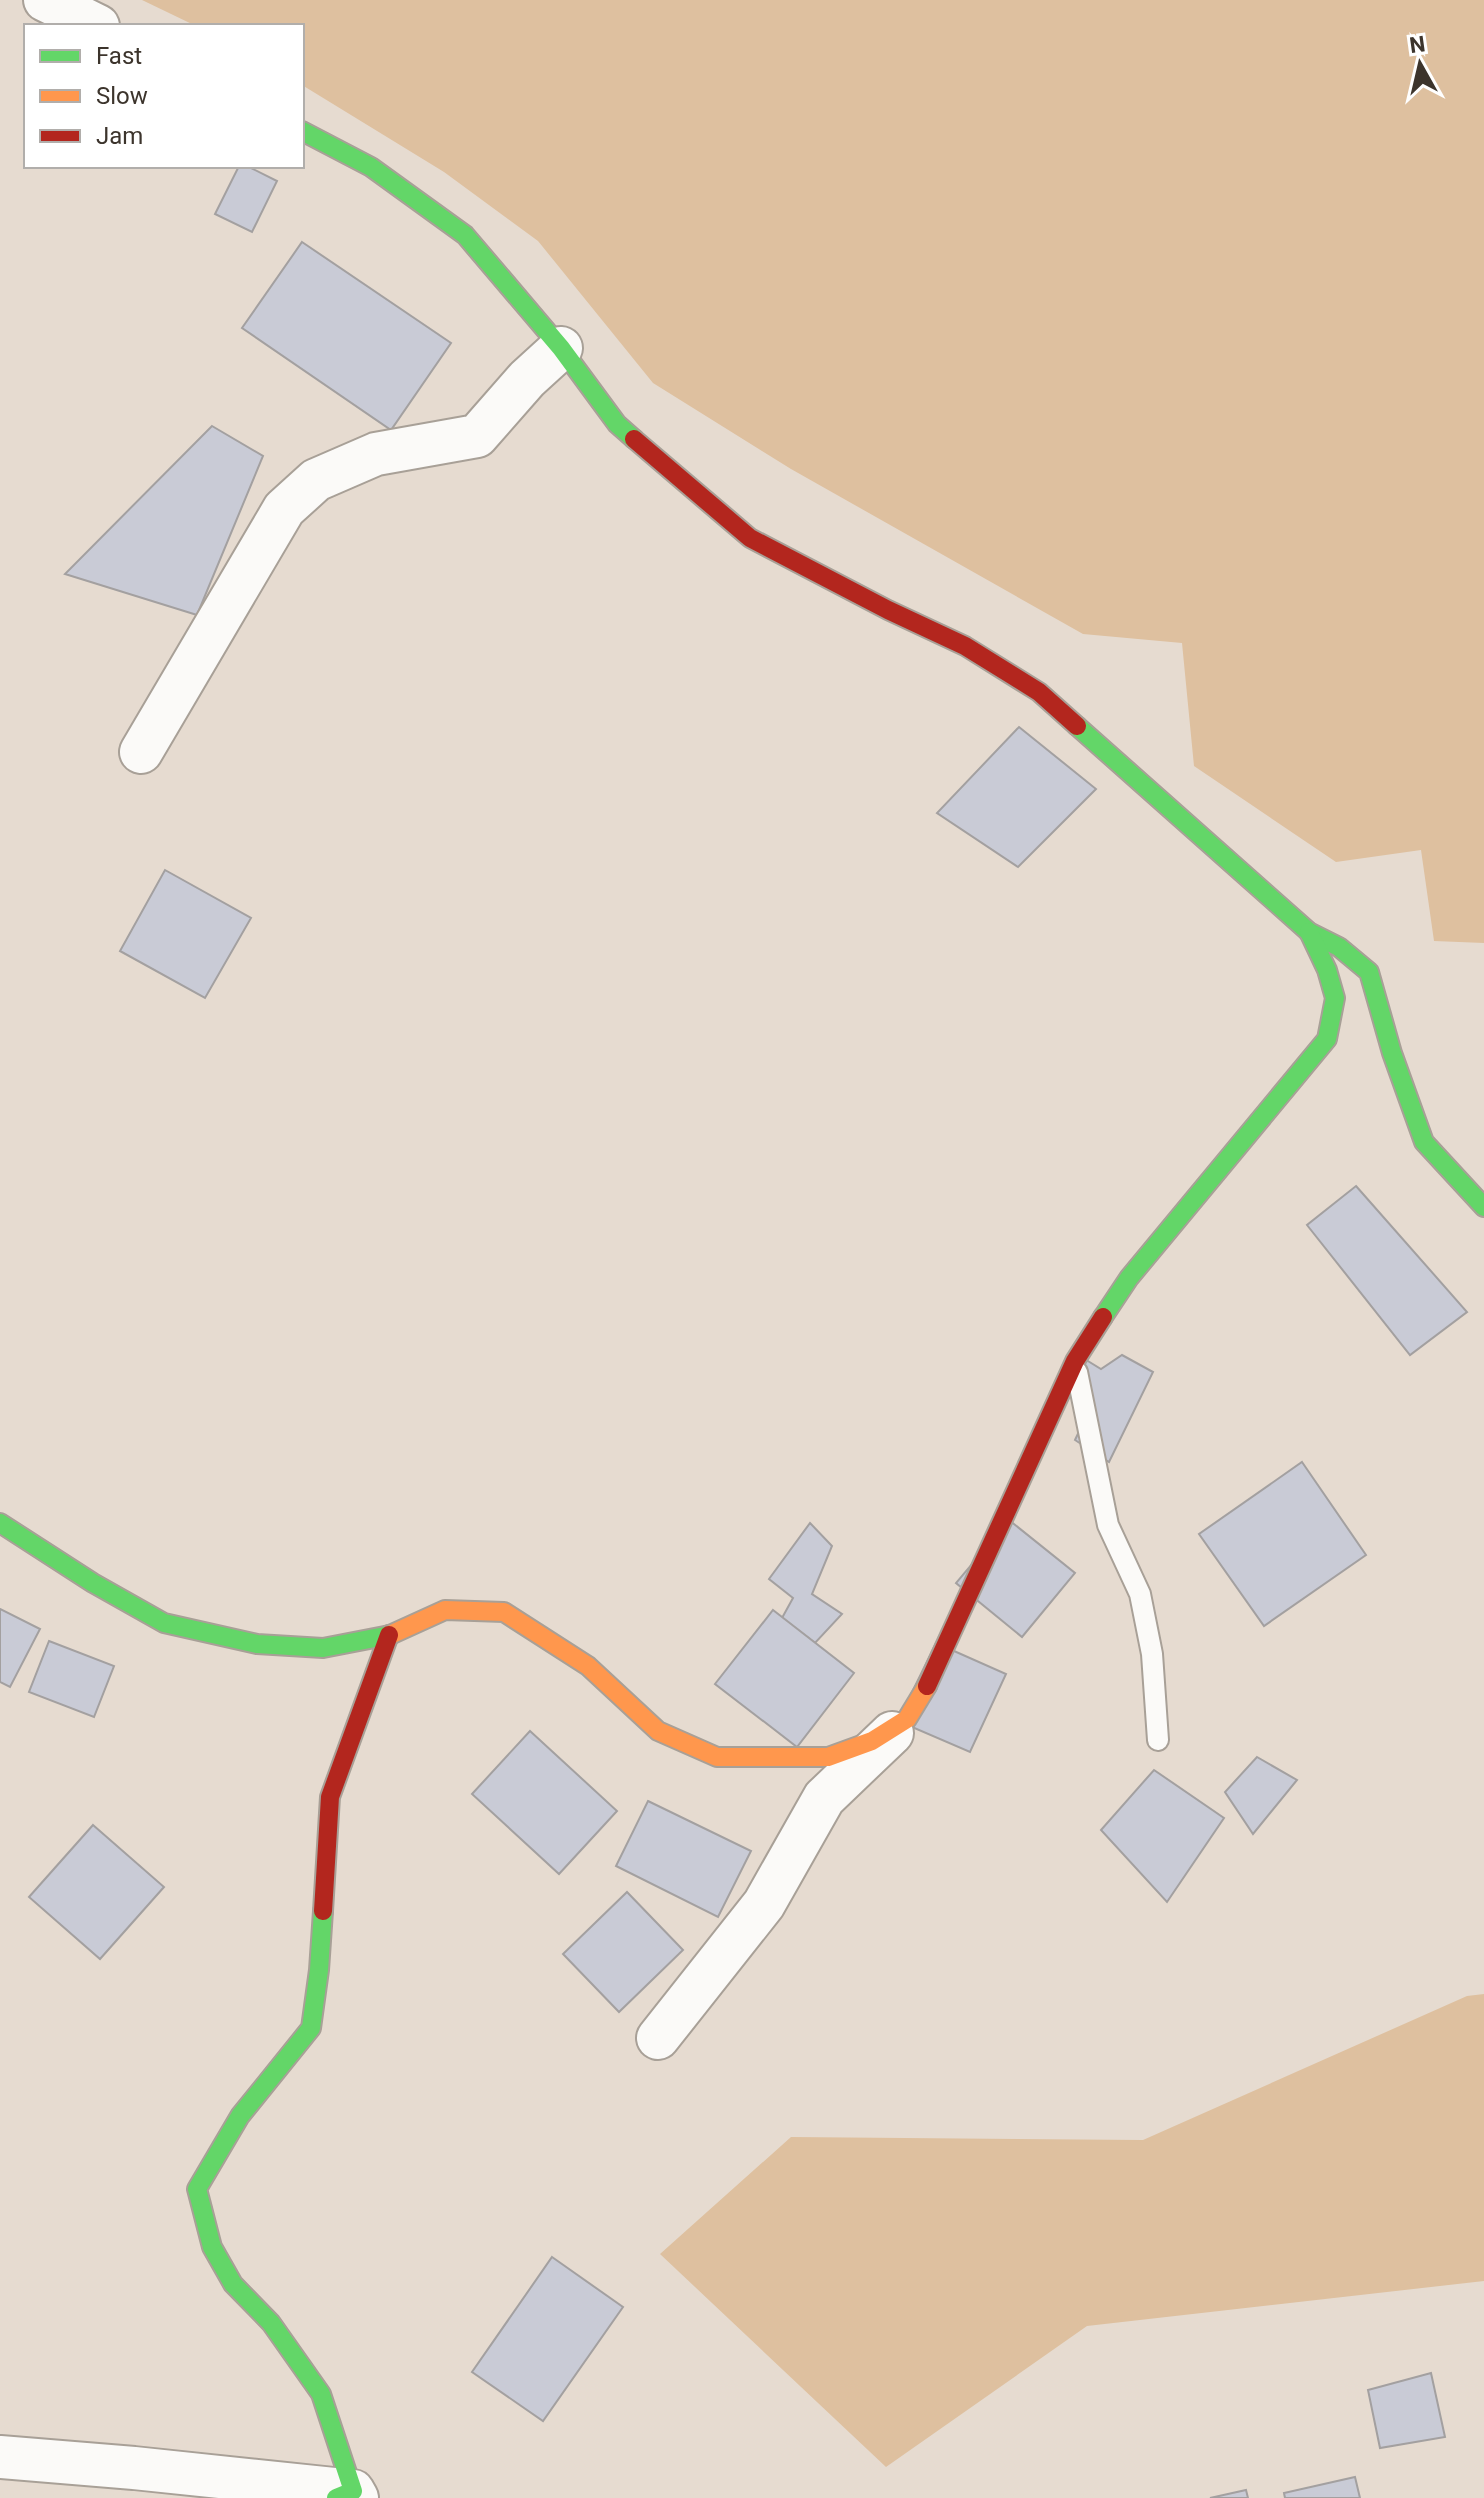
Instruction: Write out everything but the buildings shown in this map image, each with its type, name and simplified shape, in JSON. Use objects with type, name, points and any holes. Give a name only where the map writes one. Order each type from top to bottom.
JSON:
[{"type":"street","points":[[45,0],[94,24]]},
{"type":"street","points":[[304,132],[371,167],[465,235],[561,348],[617,424],[750,538],[965,646],[1039,692],[1309,932],[1339,947],[1369,972],[1392,1053],[1424,1142],[1484,1207]]},
{"type":"street","points":[[141,752],[284,509],[316,480],[376,454],[477,436],[527,379],[561,348]]},
{"type":"street","points":[[658,2038],[764,1904],[824,1798],[907,1719],[928,1684],[1075,1361],[1129,1278],[1327,1039],[1335,998],[1327,970],[1309,932]]},
{"type":"street","points":[[0,1523],[93,1583],[164,1623],[257,1644],[323,1648],[389,1635],[445,1610],[504,1612],[588,1666],[658,1731],[717,1757],[828,1757],[872,1741],[907,1719]]},
{"type":"street","points":[[0,2457],[134,2468],[349,2496],[321,2394],[271,2323],[233,2284],[212,2247],[197,2189],[240,2116],[311,2028],[319,1970],[330,1797],[389,1635]]},
{"type":"lane","points":[[1075,1361],[1108,1525],[1140,1594],[1152,1654],[1158,1740]]},
{"type":"shaded area","points":[[142,0],[1484,0],[1484,943],[1434,941],[1421,850],[1336,862],[1194,766],[1182,643],[1083,634],[791,469],[653,383],[538,241],[444,172],[304,86],[304,24],[192,24]]},
{"type":"shaded area","points":[[1484,1994],[1484,2281],[1087,2326],[886,2467],[660,2254],[791,2137],[1143,2140],[1467,1996]]},
{"type":"traffic: fast","points":[[304,132],[371,167],[465,235],[561,348],[617,424],[634,439]]},
{"type":"traffic: fast","points":[[1077,726],[1309,932],[1339,947],[1369,972],[1392,1053],[1424,1142],[1484,1207]]},
{"type":"traffic: fast","points":[[1103,1317],[1129,1278],[1327,1039],[1335,998],[1327,970],[1309,932]]},
{"type":"traffic: fast","points":[[0,1523],[93,1583],[164,1623],[257,1644],[323,1648],[390,1635]]},
{"type":"traffic: fast","points":[[323,1911],[311,2028],[240,2116],[197,2189],[212,2247],[233,2284],[271,2323],[321,2394],[353,2491],[336,2498]]},
{"type":"traffic: slow","points":[[390,1635],[445,1610],[504,1612],[588,1666],[658,1731],[717,1757],[828,1757],[872,1741],[907,1719],[927,1686]]},
{"type":"traffic: jam","points":[[634,439],[750,538],[965,646],[1039,692],[1077,726]]},
{"type":"traffic: jam","points":[[927,1686],[1075,1361],[1103,1317]]},
{"type":"traffic: jam","points":[[323,1911],[330,1797],[389,1635]]}]
